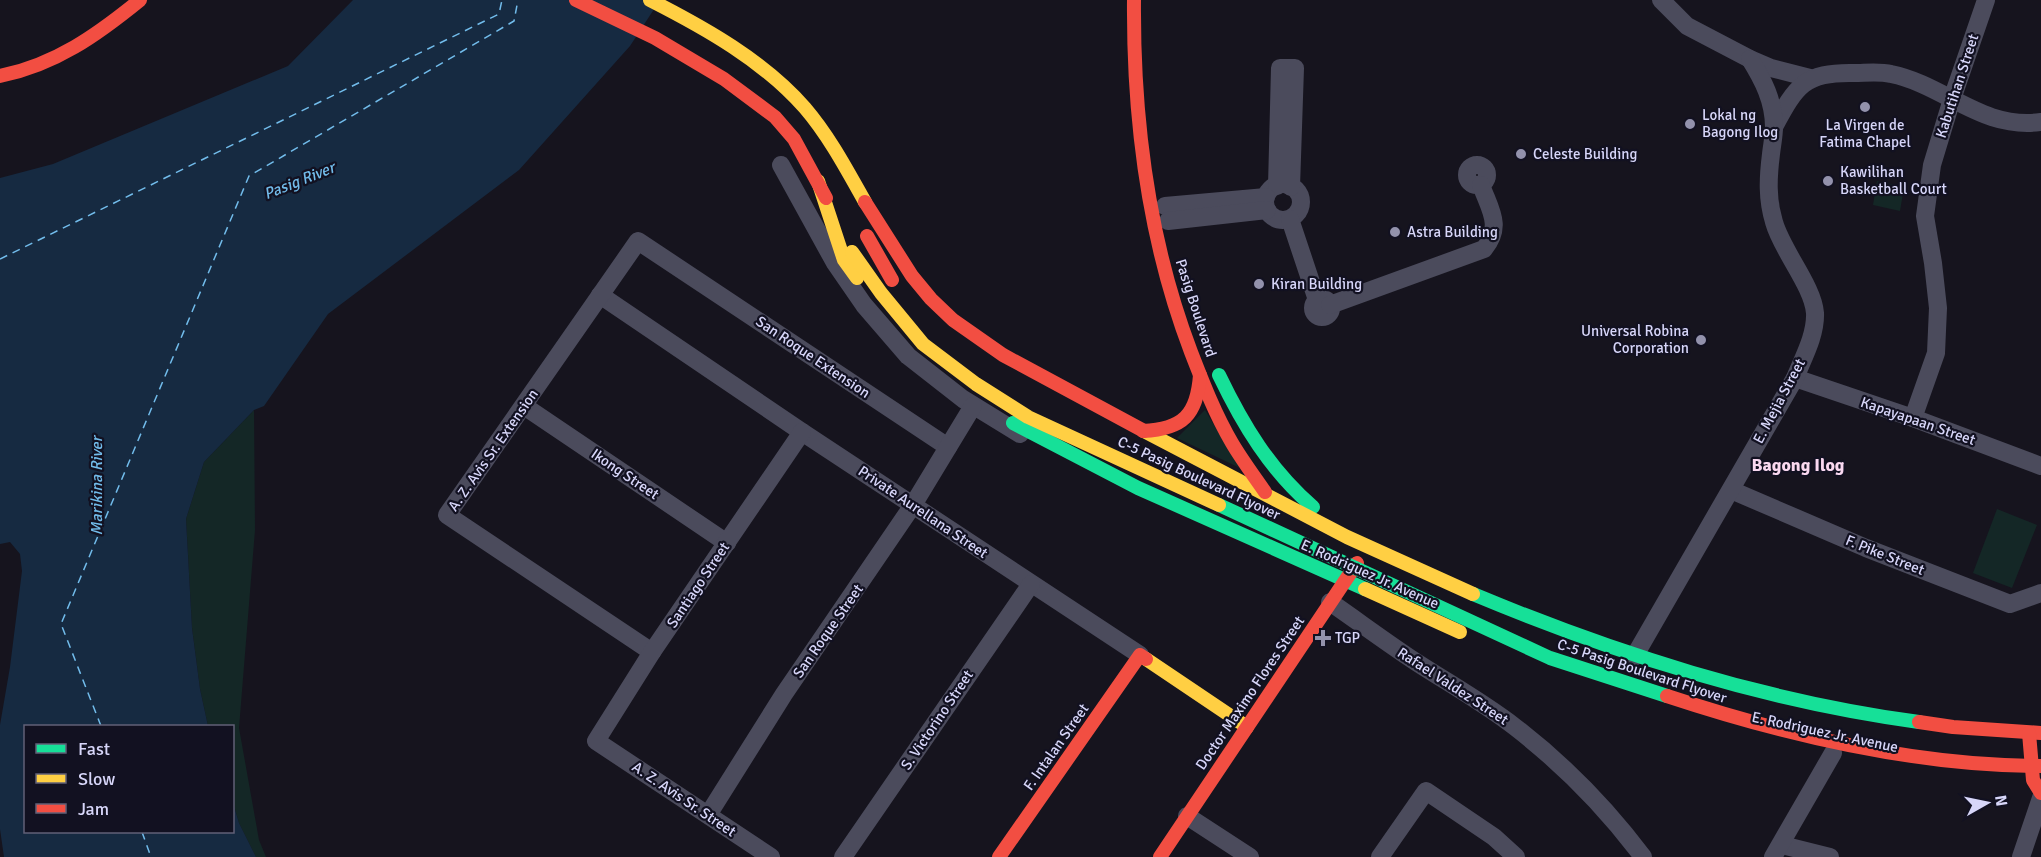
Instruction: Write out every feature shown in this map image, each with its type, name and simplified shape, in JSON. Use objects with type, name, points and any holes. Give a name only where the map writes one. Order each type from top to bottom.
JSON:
[{"type":"main road","points":[[0,76],[26,70],[54,59],[99,33],[140,0]]},
{"type":"main road","points":[[576,0],[655,38],[724,79],[775,117],[794,140],[818,181]]},
{"type":"main road","points":[[650,0],[749,58],[793,96],[818,123],[842,164],[867,236],[879,260],[902,292]]},
{"type":"main road","name":"Pasig Boulevard","points":[[1134,0],[1137,109],[1151,205],[1174,300],[1200,375],[1220,422],[1245,464],[1267,495],[1345,580]]},
{"type":"main road","points":[[1148,48],[1153,127],[1168,222]]},
{"type":"main road","name":"E. Rodriguez Jr. Avenue","points":[[842,164],[879,229],[909,273],[952,319],[998,353],[1123,421],[1368,547],[1634,665],[1771,696],[1946,728],[2035,733]]},
{"type":"main road","name":"E. Rodriguez Jr. Avenue","points":[[818,181],[844,260],[872,301],[915,350],[968,392],[1021,428],[1138,488],[1489,645],[1606,689],[1758,737],[1938,772],[2026,779]]},
{"type":"main road","name":"C-5 Pasig Boulevard Flyover","points":[[818,181],[852,252],[881,293],[923,344],[976,384],[1028,417],[1550,658],[1722,714],[1844,744],[1940,761],[2041,766]]},
{"type":"main road","name":"Pasig Boulevard","points":[[1213,361],[1247,429],[1278,473],[1306,501],[1368,547]]},
{"type":"main road","points":[[1143,431],[1169,429],[1187,417],[1198,398],[1200,375]]},
{"type":"main road","name":"C-5 Pasig Boulevard Flyover","points":[[1230,492],[1510,624]]},
{"type":"main road","name":"Doctor Maximo Flores Street","points":[[1160,857],[1368,547]]},
{"type":"main road","name":"C-5 Pasig Boulevard Flyover","points":[[1532,634],[1553,645]]},
{"type":"main road","name":"Private Aurellana Street","points":[[1140,655],[1247,727]]},
{"type":"main road","name":"F. Intalan Street","points":[[999,857],[1140,655]]},
{"type":"main road","points":[[1758,737],[1771,696]]},
{"type":"main road","points":[[1782,711],[1816,718]]},
{"type":"main road","points":[[2035,733],[2026,779],[2041,793]]},
{"type":"main road","points":[[2019,750],[2041,749]]},
{"type":"street","points":[[1660,0],[1687,26],[1771,68],[1810,78],[1843,73],[1890,74],[1922,85],[1991,118],[2026,124],[2041,122]]},
{"type":"street","name":"Kabutihan Street","points":[[1913,418],[1936,353],[1938,308],[1934,262],[1925,216],[1932,165],[1986,0]]},
{"type":"street","name":"E. Mejia Street","points":[[1634,665],[1795,378],[1811,337],[1815,314],[1810,294],[1778,236],[1770,206],[1769,169],[1774,127],[1768,91],[1750,59]]},
{"type":"street","points":[[1168,222],[1275,195],[1298,194],[1300,203],[1297,213],[1290,219],[1277,219],[1275,195],[1280,68],[1295,68],[1275,195]]},
{"type":"street","points":[[1774,127],[1798,88],[1810,78]]},
{"type":"street","points":[[781,165],[835,263],[864,305],[908,356],[973,406],[1020,435],[1118,486],[1138,488]]},
{"type":"street","points":[[1290,219],[1323,302],[1484,249],[1493,239],[1495,227],[1481,185]]},
{"type":"street","name":"A. Z. Avis Sr. Extension","points":[[638,241],[447,515],[652,652]]},
{"type":"street","name":"San Roque Extension","points":[[638,241],[948,447]]},
{"type":"street","name":"Private Aurellana Street","points":[[600,295],[802,432],[1140,655]]},
{"type":"street","name":"Kapayapaan Street","points":[[1795,378],[1913,418],[2041,466]]},
{"type":"street","name":"Ikong Street","points":[[524,406],[727,543]]},
{"type":"street","points":[[948,447],[973,406]]},
{"type":"street","name":"Santiago Street","points":[[596,741],[652,652],[802,432]]},
{"type":"street","name":"San Roque Street","points":[[708,815],[784,694],[913,505],[948,447]]},
{"type":"street","name":"F. Pike Street","points":[[1731,490],[1866,549],[2010,604],[2041,593]]},
{"type":"street","name":"S. Victorino Street","points":[[843,857],[1031,584]]},
{"type":"street","name":"Rafael Valdez Street","points":[[1330,602],[1417,663],[1468,693],[1516,728],[1552,758],[1603,808],[1643,857]]},
{"type":"street","name":"A. Z. Avis Sr. Street","points":[[596,741],[771,857]]},
{"type":"street","points":[[1830,857],[1777,851],[1833,753]]},
{"type":"street","points":[[1380,857],[1426,791],[1494,837],[1516,857]]},
{"type":"street","points":[[2021,857],[2041,798]]},
{"type":"street","points":[[1187,816],[1250,857]]},
{"type":"green space","points":[[1877,181],[1904,187],[1900,211],[1873,205]]},
{"type":"green space","points":[[254,410],[255,530],[239,728],[259,840],[266,857],[256,857],[239,823],[234,806],[234,725],[208,725],[200,689],[192,628],[186,519],[204,462]]},
{"type":"green space","points":[[1205,410],[1240,468],[1177,438]]},
{"type":"green space","points":[[1997,509],[2037,525],[2012,588],[1973,573]]},
{"type":"water","points":[[353,0],[660,0],[630,46],[519,170],[328,314],[264,406],[254,410],[204,462],[186,519],[192,628],[200,689],[208,725],[24,725],[24,833],[234,833],[234,806],[239,823],[256,857],[4,857],[0,829],[0,725],[22,571],[20,554],[10,542],[0,544],[0,178],[53,164],[288,66]]},
{"type":"ferry route","points":[[0,259],[499,14],[502,0]]},
{"type":"ferry route","points":[[101,725],[61,624],[249,176],[514,21],[518,0]]},
{"type":"ferry route","points":[[142,833],[151,857]]},
{"type":"traffic: fast","points":[[1219,375],[1259,446],[1284,478],[1313,507]]},
{"type":"traffic: fast","points":[[1013,423],[1138,488],[1365,589]]},
{"type":"traffic: fast","points":[[1219,505],[1550,658],[1667,696]]},
{"type":"traffic: fast","points":[[1473,594],[1582,636],[1692,673],[1804,702],[1919,722]]},
{"type":"traffic: slow","points":[[650,0],[733,47],[789,91],[822,130],[865,202]]},
{"type":"traffic: slow","points":[[818,181],[844,260],[857,278]]},
{"type":"traffic: slow","points":[[852,252],[881,293],[923,344],[976,384],[1028,417],[1219,505]]},
{"type":"traffic: slow","points":[[1144,431],[1347,537],[1473,594]]},
{"type":"traffic: slow","points":[[1365,589],[1460,632]]},
{"type":"traffic: slow","points":[[1146,659],[1247,727]]},
{"type":"traffic: jam","points":[[0,76],[39,64],[74,47],[108,25],[140,0]]},
{"type":"traffic: jam","points":[[576,0],[655,38],[724,79],[775,117],[794,139],[826,198]]},
{"type":"traffic: jam","points":[[1134,0],[1136,90],[1140,134],[1146,179],[1164,266],[1191,352],[1215,410],[1236,449],[1265,492]]},
{"type":"traffic: jam","points":[[865,202],[912,276],[953,320],[1003,355],[1144,431]]},
{"type":"traffic: jam","points":[[867,236],[892,280]]},
{"type":"traffic: jam","points":[[1143,431],[1168,427],[1185,417],[1195,400],[1200,375]]},
{"type":"traffic: jam","points":[[1160,857],[1357,563]]},
{"type":"traffic: jam","points":[[999,857],[1140,655],[1146,659]]},
{"type":"traffic: jam","points":[[1667,696],[1758,723],[1852,746],[1947,761],[2041,766]]},
{"type":"traffic: jam","points":[[1919,722],[1953,727],[2041,733]]},
{"type":"traffic: jam","points":[[2029,733],[2033,780],[2041,793]]},
{"type":"place","name":"La Virgen de Fatima Chapel","points":[[1865,107]]},
{"type":"place","name":"Lokal ng Bagong Ilog","points":[[1690,124]]},
{"type":"place","name":"Celeste Building","points":[[1521,154]]},
{"type":"place","name":"Kawilihan Basketball Court","points":[[1828,181]]},
{"type":"place","name":"Astra Building","points":[[1395,232]]},
{"type":"place","name":"Kiran Building","points":[[1259,284]]},
{"type":"place","name":"Universal Robina Corporation","points":[[1701,340]]},
{"type":"place","name":"TGP","points":[[1323,638]]},
{"type":"district","name":"Bagong Ilog","points":[[1798,465]]},
{"type":"water label","name":"Pasig River","points":[[299,180]]},
{"type":"water label","name":"Marikina River","points":[[96,486]]}]
